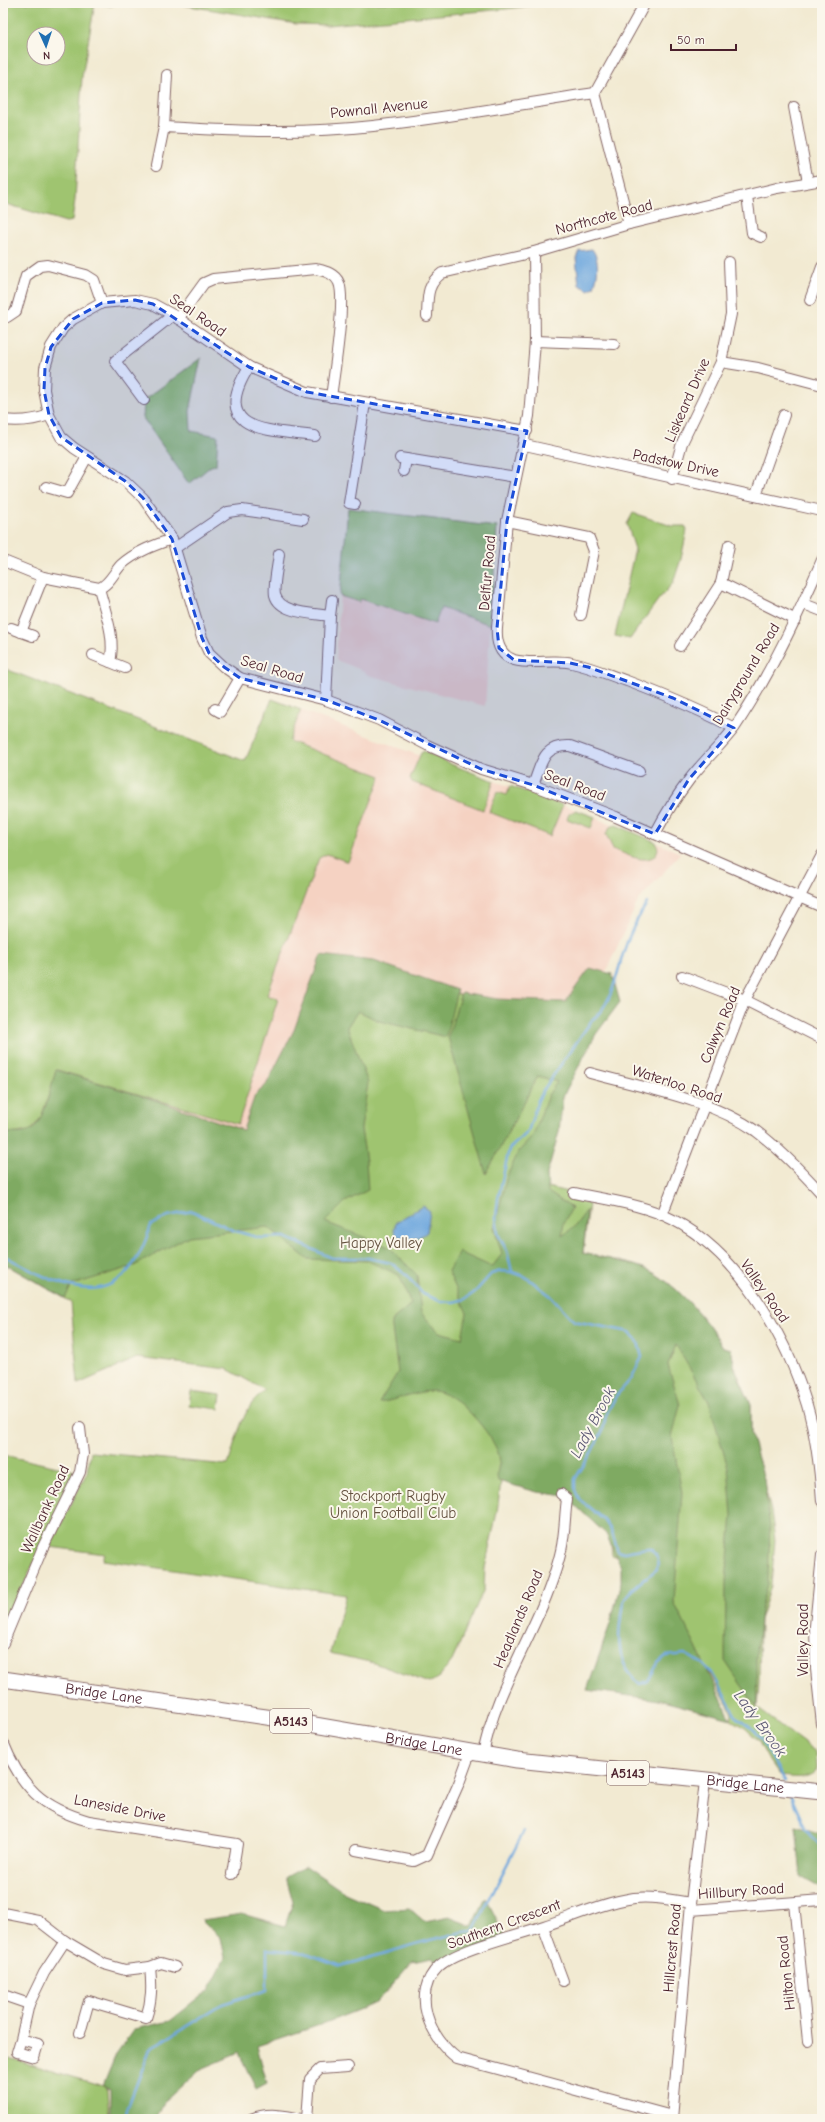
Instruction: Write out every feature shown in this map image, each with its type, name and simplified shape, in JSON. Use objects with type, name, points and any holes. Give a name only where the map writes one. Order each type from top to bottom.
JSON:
[{"type":"main road","name":"Bridge Lane","points":[[3,1680],[280,1719],[476,1754],[705,1781],[822,1792]]},
{"type":"main road","name":"Bridge Lane","points":[[3,1689],[28,1684]]},
{"type":"street","points":[[629,224],[595,93],[645,3]]},
{"type":"street","points":[[156,166],[164,127],[168,75]]},
{"type":"street","name":"Pownall Avenue","points":[[164,127],[240,131],[306,131],[373,126],[595,93]]},
{"type":"street","points":[[794,108],[808,182]]},
{"type":"street","name":"Northcote Road","points":[[427,316],[429,290],[433,280],[442,272],[534,252],[629,224],[822,180]]},
{"type":"street","points":[[747,196],[752,233],[761,237]]},
{"type":"street","name":"Delfur Road","points":[[534,252],[535,341],[527,431],[507,521],[496,640],[499,648],[505,655],[514,660],[570,663],[588,667],[673,698],[734,728]]},
{"type":"street","name":"Liskeard Drive","points":[[672,479],[682,443],[721,362],[730,314],[729,262]]},
{"type":"street","points":[[3,316],[7,317],[16,311],[26,276],[40,266],[48,265],[86,275],[94,280],[102,303]]},
{"type":"street","points":[[810,300],[822,267]]},
{"type":"street","points":[[144,400],[115,361],[175,317],[204,283],[213,279],[316,269],[331,273],[339,282],[341,309],[331,398]]},
{"type":"street","name":"Seal Road","points":[[527,431],[331,398],[307,392],[249,367],[175,317],[153,304],[135,300],[102,303],[73,319],[63,328],[51,347],[44,368],[44,390],[49,415],[61,436],[87,457],[125,481],[143,498],[174,543],[202,638],[207,648],[224,667],[240,678],[326,700],[379,720],[427,745],[481,769],[533,785],[655,834],[822,907]]},
{"type":"street","points":[[535,341],[614,344]]},
{"type":"street","points":[[721,362],[758,368],[822,385]]},
{"type":"street","points":[[249,367],[237,384],[234,399],[236,409],[240,417],[252,426],[315,436]]},
{"type":"street","points":[[355,504],[349,503],[365,403]]},
{"type":"street","points":[[3,420],[18,422],[33,421],[49,415]]},
{"type":"street","points":[[756,495],[784,415]]},
{"type":"street","name":"Padstow Drive","points":[[524,444],[672,479],[756,495],[822,511]]},
{"type":"street","points":[[46,487],[67,493],[87,457]]},
{"type":"street","points":[[404,471],[403,459],[516,477]]},
{"type":"street","points":[[6,562],[43,577],[99,588],[104,585],[121,565],[132,557],[174,543],[228,512],[242,510],[303,518]]},
{"type":"street","points":[[507,521],[589,538],[594,551],[581,615]]},
{"type":"street","points":[[680,646],[721,583],[729,545]]},
{"type":"street","points":[[279,554],[275,594],[279,604],[287,608],[330,616]]},
{"type":"street","name":"Dairyground Road","points":[[655,834],[670,806],[689,779],[734,728],[766,677],[804,604],[822,560]]},
{"type":"street","points":[[22,632],[43,577]]},
{"type":"street","points":[[721,583],[796,620]]},
{"type":"street","points":[[99,588],[113,645],[110,662]]},
{"type":"street","points":[[326,700],[332,600]]},
{"type":"street","points":[[804,604],[822,611]]},
{"type":"street","points":[[11,628],[33,636]]},
{"type":"street","points":[[93,656],[125,668]]},
{"type":"street","points":[[215,709],[220,712],[240,678]]},
{"type":"street","points":[[533,785],[546,752],[561,745],[570,746],[639,771]]},
{"type":"street","name":"Colwyn Road","points":[[662,1215],[744,1000],[822,855]]},
{"type":"street","points":[[682,976],[744,1000],[822,1039]]},
{"type":"street","name":"Waterloo Road","points":[[590,1073],[704,1105],[755,1131],[808,1178],[822,1194]]},
{"type":"street","name":"Valley Road","points":[[574,1193],[662,1215],[702,1239],[721,1256],[739,1276],[769,1318],[782,1343],[808,1406],[814,1432],[822,1501]]},
{"type":"street","name":"Wallbank Road","points":[[3,1643],[43,1547],[80,1472],[83,1454],[80,1428]]},
{"type":"street","name":"Headlands Road","points":[[476,1754],[486,1737],[496,1710],[535,1625],[556,1569],[563,1540],[567,1500],[561,1494]]},
{"type":"street","name":"Valley Road","points":[[822,1555],[815,1648],[822,1724]]},
{"type":"street","name":"Laneside Drive","points":[[3,1742],[11,1761],[22,1780],[33,1793],[48,1805],[68,1815],[89,1821],[237,1844],[232,1874]]},
{"type":"street","points":[[356,1850],[414,1861],[427,1855],[459,1783],[476,1754]]},
{"type":"street","name":"Hillcrest Road","points":[[672,2117],[691,1906],[705,1781]]},
{"type":"street","name":"Southern Crescent","points":[[672,2117],[457,2058],[445,2049],[434,2034],[426,2008],[425,1998],[427,1985],[439,1966],[451,1958],[609,1903],[636,1898],[660,1898],[691,1906]]},
{"type":"street","name":"Hillbury Road","points":[[691,1906],[794,1903],[822,1900]]},
{"type":"street","name":"Hilton Road","points":[[794,1903],[808,2041]]},
{"type":"street","points":[[3,1913],[38,1920],[65,1940],[104,1964],[125,1970],[150,1967],[161,1963],[175,1967]]},
{"type":"street","points":[[543,1927],[563,1981]]},
{"type":"street","points":[[21,2039],[29,2004],[44,1973],[65,1940]]},
{"type":"street","points":[[80,2033],[89,2001],[146,2018],[152,1990],[150,1967]]},
{"type":"street","points":[[3,1995],[29,2004]]},
{"type":"street","points":[[307,2119],[310,2078],[320,2069],[348,2067]]},
{"type":"street","points":[[250,2119],[261,2115],[282,2115],[300,2119]]},
{"type":"highlighted area","points":[[135,300],[153,304],[249,367],[307,392],[527,431],[507,521],[497,628],[499,648],[514,660],[570,663],[588,667],[673,698],[734,728],[689,779],[655,834],[533,785],[481,769],[379,720],[326,700],[240,678],[224,667],[209,653],[202,638],[172,539],[143,498],[125,481],[61,437],[49,415],[44,390],[45,368],[51,347],[73,319],[102,303]]},
{"type":"shaded area","points":[[497,527],[485,706],[368,675],[359,669],[336,660],[342,563]]},
{"type":"shaded area","points":[[3,668],[245,761],[272,699],[420,756],[424,751],[481,777],[544,797],[681,853],[638,901],[603,978],[548,1021],[321,955],[248,1162],[38,1147],[3,1138]]},
{"type":"green space","points":[[3,3],[95,3],[82,77],[75,200],[72,221],[66,222],[3,203]]},
{"type":"green space","points":[[95,3],[118,3],[111,6]]},
{"type":"green space","points":[[172,3],[553,3],[506,9],[328,25],[296,24]]},
{"type":"green space","points":[[201,358],[190,411],[191,431],[218,436],[216,465],[211,466],[189,484],[143,418],[144,400]]},
{"type":"green space","points":[[348,508],[497,527],[491,625],[441,608],[435,624],[360,599],[359,602],[340,596]]},
{"type":"green space","points":[[633,513],[672,526],[685,526],[687,530],[681,559],[673,583],[658,600],[630,639],[615,636],[635,549],[627,524]]},
{"type":"green space","points":[[3,668],[245,761],[272,699],[301,710],[289,741],[381,776],[348,862],[327,854],[319,858],[267,995],[278,999],[238,1124],[57,1070],[41,1118],[31,1130],[14,1134],[3,1132]]},
{"type":"green space","points":[[424,751],[453,765],[494,781],[483,810],[412,782],[410,778],[421,753]]},
{"type":"green space","points":[[510,786],[563,805],[550,836],[489,812],[497,792],[507,795]]},
{"type":"green space","points":[[576,810],[595,817],[591,828],[567,819],[569,814]]},
{"type":"green space","points":[[616,825],[656,842],[658,849],[656,855],[651,858],[641,859],[629,856],[613,849],[606,834],[610,827]]},
{"type":"green space","name":"Happy Valley","points":[[321,955],[591,1033],[526,1182],[568,1192],[566,1198],[589,1204],[583,1253],[628,1263],[654,1273],[677,1290],[688,1301],[708,1325],[723,1347],[731,1349],[735,1369],[751,1405],[751,1434],[771,1511],[775,1540],[771,1586],[760,1620],[757,1708],[816,1752],[817,1768],[810,1775],[806,1777],[780,1776],[769,1761],[758,1740],[745,1728],[731,1720],[732,1713],[711,1675],[635,1583],[618,1558],[612,1555],[610,1536],[567,1495],[501,1481],[497,1512],[485,1568],[484,1589],[452,1661],[439,1677],[429,1683],[374,1663],[330,1653],[346,1595],[103,1560],[105,1554],[50,1547],[87,1472],[91,1452],[228,1465],[241,1424],[251,1405],[265,1390],[227,1369],[137,1358],[78,1384],[71,1302],[3,1263],[3,1138],[248,1162]]},
{"type":"green space","name":"Happy Valley","points":[[321,955],[374,961],[457,990],[446,1037],[379,1021],[358,1011],[347,1027],[368,1083],[361,1129],[366,1161],[368,1190],[345,1202],[325,1222],[389,1247],[417,1275],[421,1313],[439,1332],[462,1338],[467,1313],[448,1271],[459,1252],[492,1267],[502,1254],[494,1228],[507,1176],[519,1151],[533,1136],[548,1095],[557,1082],[538,1076],[486,1174],[448,1037],[461,993],[498,999],[565,1002],[590,968],[612,974],[620,1002],[596,1034],[563,1096],[559,1132],[547,1174],[548,1192],[572,1208],[564,1222],[562,1236],[575,1226],[587,1210],[583,1253],[628,1263],[654,1273],[677,1290],[688,1301],[708,1325],[723,1347],[731,1349],[735,1369],[751,1405],[751,1434],[764,1479],[770,1527],[768,1584],[761,1609],[756,1660],[757,1708],[725,1661],[726,1581],[732,1515],[728,1468],[709,1402],[676,1345],[668,1365],[680,1405],[672,1437],[682,1493],[674,1602],[731,1719],[659,1700],[587,1690],[610,1624],[621,1582],[621,1567],[606,1534],[565,1496],[537,1492],[498,1481],[497,1474],[499,1456],[496,1447],[482,1426],[463,1406],[452,1398],[442,1393],[426,1391],[379,1403],[398,1372],[391,1321],[411,1304],[399,1275],[368,1261],[307,1259],[268,1227],[189,1236],[134,1266],[72,1285],[65,1298],[3,1263],[3,1132],[25,1133],[36,1126],[43,1111],[56,1070],[152,1099],[243,1130],[255,1095],[266,1085],[294,1030]]},
{"type":"green space","points":[[191,1391],[221,1395],[219,1409],[189,1405]]},
{"type":"green space","points":[[3,1455],[76,1471],[9,1617],[3,1616]]},
{"type":"green space","points":[[796,1826],[822,1834],[822,1889],[801,1877]]},
{"type":"green space","points":[[306,1866],[345,1893],[384,1910],[409,1908],[425,1922],[449,1917],[472,1926],[486,1898],[506,1938],[442,1965],[432,1958],[412,1962],[376,2003],[320,2025],[257,2046],[267,2083],[256,2089],[239,2053],[199,2070],[164,2102],[156,2119],[110,2119],[110,2090],[103,2086],[116,2054],[134,2029],[170,2021],[209,1990],[225,1958],[221,1938],[202,1920],[242,1914],[285,1926],[293,1902],[286,1877]]},
{"type":"green space","points":[[3,2056],[103,2086],[107,2090],[109,2119],[3,2119]]},
{"type":"water","points":[[592,249],[595,253],[597,273],[594,287],[588,290],[579,285],[576,258],[579,251]]},
{"type":"water","points":[[423,1206],[430,1211],[427,1232],[420,1237],[412,1239],[396,1235],[394,1231],[396,1222]]},
{"type":"waterway","points":[[512,1272],[507,1251],[498,1234],[496,1217],[498,1199],[509,1149],[528,1132],[538,1100],[546,1086],[592,1020],[605,1005],[613,988],[628,939],[647,903]]},
{"type":"waterway","name":"Lady Brook","points":[[3,1255],[50,1279],[71,1286],[91,1289],[109,1285],[125,1274],[139,1255],[151,1225],[168,1216],[192,1211],[235,1231],[260,1238],[285,1237],[332,1258],[368,1258],[391,1263],[406,1275],[423,1294],[440,1301],[453,1302],[465,1299],[475,1292],[491,1274],[501,1271],[512,1272],[526,1277],[551,1296],[574,1321],[630,1332],[638,1342],[642,1357],[631,1379],[616,1396],[606,1415],[603,1430],[575,1479],[575,1490],[579,1499],[605,1521],[612,1532],[618,1552],[652,1548],[658,1558],[657,1569],[631,1590],[623,1602],[619,1635],[619,1644],[623,1662],[627,1670],[640,1684],[648,1681],[658,1663],[666,1656],[685,1654],[703,1664],[712,1673],[737,1718],[755,1731],[762,1740],[785,1782]]},
{"type":"waterway","name":"Lady Brook","points":[[790,1794],[805,1828],[822,1848]]},
{"type":"waterway","points":[[125,2119],[127,2109],[150,2049],[222,2004],[267,1990],[267,1949],[306,1953],[341,1966],[419,1943],[473,1931],[524,1831]]},
{"type":"park label","name":"Stockport Rugby Union Football Club","points":[[393,1504]]}]
